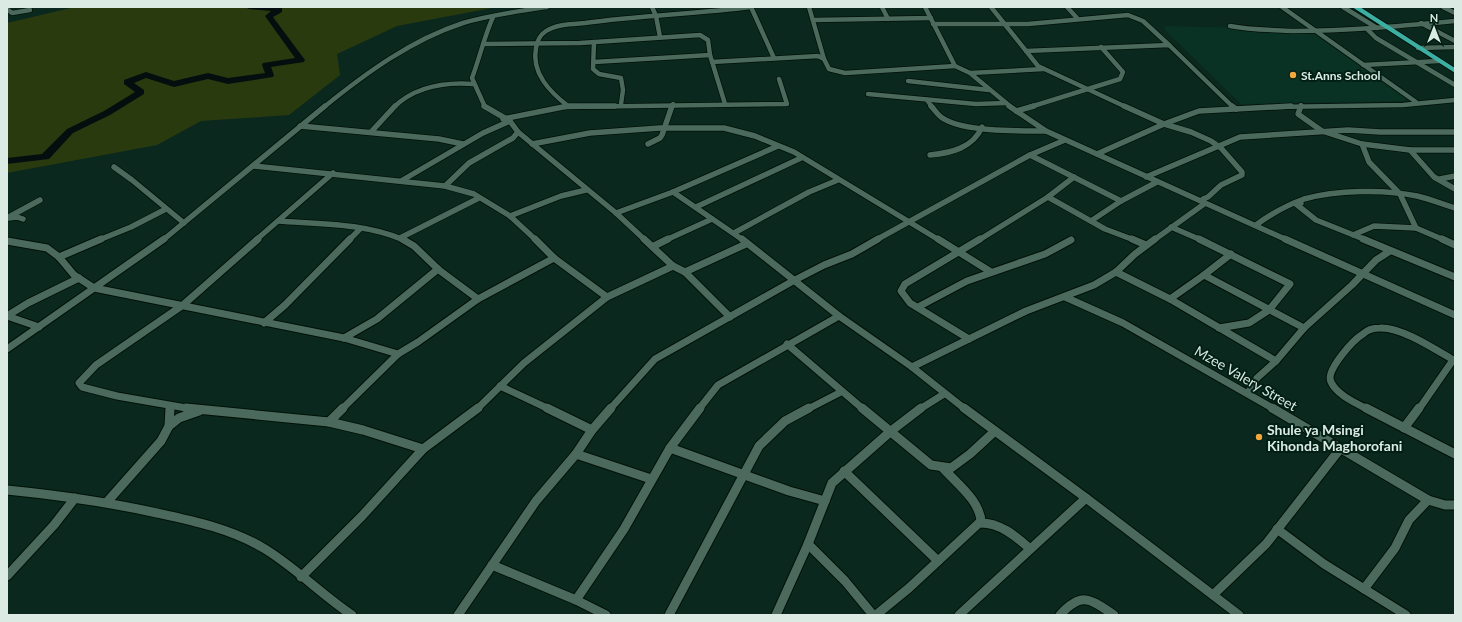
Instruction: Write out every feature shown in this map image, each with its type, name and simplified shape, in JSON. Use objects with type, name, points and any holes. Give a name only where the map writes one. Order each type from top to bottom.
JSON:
[{"type":"highway","points":[[1355,7],[1455,71]]},
{"type":"street","points":[[7,9],[15,7]]},
{"type":"street","points":[[7,349],[158,245],[355,81],[393,57],[452,28],[493,17],[547,7]]},
{"type":"street","points":[[652,7],[656,16],[660,37]]},
{"type":"street","points":[[568,106],[543,83],[537,74],[535,55],[537,43],[541,35],[548,30],[556,28],[590,22],[708,13],[751,7],[774,58]]},
{"type":"street","points":[[809,7],[824,59],[829,69],[839,73],[955,66],[970,73],[1016,111],[1046,131],[1204,204],[1256,225],[1306,250],[1362,273],[1455,315]]},
{"type":"street","points":[[882,7],[888,19]]},
{"type":"street","points":[[925,7],[955,66]]},
{"type":"street","points":[[991,7],[1038,66],[1164,124],[1181,129],[1218,146],[1236,168],[1242,172],[1242,175],[1221,184],[1203,199],[1204,204]]},
{"type":"street","points":[[1067,7],[1077,18]]},
{"type":"street","points":[[1282,7],[1416,102]]},
{"type":"street","points":[[1343,7],[1377,28]]},
{"type":"street","points":[[1443,7],[1455,13]]},
{"type":"street","points":[[7,9],[12,13],[30,10]]},
{"type":"street","points":[[813,20],[888,19],[1004,24],[1043,23],[1077,18],[1122,15],[1135,16],[1147,24],[1236,109]]},
{"type":"street","points":[[493,17],[484,36],[474,72],[474,84],[484,106],[503,119],[510,121],[518,132],[586,190],[616,213],[654,246],[673,266],[685,272],[730,317]]},
{"type":"street","points":[[1230,26],[1250,30],[1316,31],[1388,28],[1421,23],[1455,21]]},
{"type":"street","points":[[1421,23],[1455,41]]},
{"type":"street","points":[[1367,29],[1376,38],[1455,85]]},
{"type":"street","points":[[483,44],[594,42],[700,35],[708,40],[710,56],[726,104]]},
{"type":"street","points":[[594,42],[593,69],[599,74],[621,78],[623,90],[621,104]]},
{"type":"street","points":[[1026,51],[1169,45]]},
{"type":"street","points":[[1016,111],[1120,79],[1124,74],[1100,47]]},
{"type":"street","points":[[1418,48],[1455,47]]},
{"type":"street","points":[[594,62],[710,56]]},
{"type":"street","points":[[712,62],[813,56],[824,59]]},
{"type":"street","points":[[1363,65],[1414,61],[1439,61]]},
{"type":"street","points":[[970,73],[1044,69]]},
{"type":"street","points":[[503,119],[568,106],[621,104],[787,104],[780,79]]},
{"type":"street","points":[[908,81],[990,90]]},
{"type":"street","points":[[371,132],[396,105],[414,93],[448,84],[474,84]]},
{"type":"street","points":[[868,94],[976,104],[1006,103]]},
{"type":"street","points":[[927,100],[942,119],[951,122],[982,127],[1046,131]]},
{"type":"street","points":[[1097,154],[1138,138],[1164,124],[1199,111],[1301,105],[1403,105],[1416,102],[1455,100]]},
{"type":"street","points":[[648,144],[660,138],[673,104]]},
{"type":"street","points":[[1301,105],[1298,114],[1322,131],[1362,144],[1410,150],[1455,150]]},
{"type":"street","points":[[401,181],[463,144],[510,121]]},
{"type":"street","points":[[300,126],[439,139],[463,144]]},
{"type":"street","points":[[930,155],[946,153],[964,146],[980,134],[982,127]]},
{"type":"street","points":[[532,144],[590,133],[665,128],[730,129],[755,136],[801,158],[888,211],[909,221],[991,272]]},
{"type":"street","points":[[1146,177],[1240,137],[1322,131],[1455,132]]},
{"type":"street","points":[[445,186],[469,163],[513,138],[518,132]]},
{"type":"street","points":[[458,615],[536,501],[576,454],[592,430],[656,360],[793,281],[824,265],[852,254],[1030,155],[1065,140]]},
{"type":"street","points":[[1362,144],[1369,162],[1400,194],[1416,228]]},
{"type":"street","points":[[616,213],[673,192],[778,146]]},
{"type":"street","points":[[1410,150],[1434,177],[1440,179],[1455,189]]},
{"type":"street","points":[[1030,155],[1121,201]]},
{"type":"street","points":[[696,207],[801,158]]},
{"type":"street","points":[[252,166],[333,173],[445,186],[474,194],[510,216],[554,258],[606,297]]},
{"type":"street","points":[[114,167],[124,173],[184,223]]},
{"type":"street","points":[[333,173],[183,305],[96,365],[79,383],[82,387],[117,396],[202,411],[329,422],[363,430],[423,449]]},
{"type":"street","points":[[1440,179],[1455,176]]},
{"type":"street","points":[[970,339],[918,306],[909,303],[902,296],[901,291],[905,284],[1048,197],[1074,177]]},
{"type":"street","points":[[734,233],[809,192],[838,180]]},
{"type":"street","points":[[1091,220],[1121,201],[1157,182]]},
{"type":"street","points":[[510,216],[561,196],[586,190]]},
{"type":"street","points":[[673,192],[734,233],[839,316],[912,367],[944,394],[1086,498],[1239,615]]},
{"type":"street","points":[[1256,225],[1273,213],[1302,200],[1322,195],[1386,193],[1412,195],[1455,208]]},
{"type":"street","points":[[1048,197],[1105,229],[1146,245]]},
{"type":"street","points":[[400,238],[479,198]]},
{"type":"street","points":[[7,218],[40,200]]},
{"type":"street","points":[[1302,200],[1302,202],[1296,204],[1316,220],[1390,251],[1453,273]]},
{"type":"street","points":[[912,367],[1026,311],[1094,285],[1116,272],[1146,245],[1204,204]]},
{"type":"street","points":[[59,257],[130,228],[166,209]]},
{"type":"street","points":[[7,218],[17,217],[23,219]]},
{"type":"street","points":[[654,246],[712,219]]},
{"type":"street","points":[[278,220],[360,229],[380,232],[400,238],[425,253],[438,269],[478,300]]},
{"type":"street","points":[[1353,235],[1374,226],[1416,228],[1455,245]]},
{"type":"street","points":[[1171,227],[1231,254],[1290,284],[1269,310],[1249,323],[1219,328]]},
{"type":"street","points":[[264,323],[285,305],[360,229]]},
{"type":"street","points":[[7,240],[17,244],[33,244],[51,250],[79,278],[91,283],[94,288],[344,338],[398,354]]},
{"type":"street","points":[[918,306],[967,281],[1045,254],[1071,240]]},
{"type":"street","points":[[685,272],[746,244]]},
{"type":"street","points":[[1248,393],[1257,378],[1276,361],[1304,328],[1352,285],[1376,260],[1390,251]]},
{"type":"street","points":[[1170,299],[1231,254]]},
{"type":"street","points":[[329,422],[398,354],[418,342],[478,300],[554,258]]},
{"type":"street","points":[[301,577],[362,516],[423,449],[476,410],[524,363],[606,297],[673,266]]},
{"type":"street","points":[[344,338],[377,319],[438,269]]},
{"type":"street","points":[[1116,272],[1170,299],[1276,361]]},
{"type":"street","points":[[1204,275],[1304,328]]},
{"type":"street","points":[[7,316],[28,303],[79,278]]},
{"type":"street","name":"Mzee Valery Street","points":[[1065,297],[1110,316],[1248,393],[1428,500],[1445,505],[1455,505]]},
{"type":"street","points":[[7,316],[39,327]]},
{"type":"street","points":[[576,600],[624,529],[651,479],[670,448],[718,385],[787,344],[839,316]]},
{"type":"street","points":[[1404,428],[1432,392],[1454,360],[1417,341],[1381,328],[1365,332],[1332,368],[1330,375],[1331,384],[1340,393],[1404,428],[1455,454]]},
{"type":"street","points":[[787,344],[840,392],[891,431],[931,465],[951,468],[960,462],[995,431]]},
{"type":"street","points":[[500,386],[592,430]]},
{"type":"street","points":[[669,615],[759,446],[785,421],[840,392]]},
{"type":"street","points":[[776,615],[808,544],[832,483],[891,431],[917,411],[944,394]]},
{"type":"street","points":[[169,426],[170,406]]},
{"type":"street","points":[[107,502],[144,462],[161,441],[169,426],[179,418],[202,411]]},
{"type":"street","points":[[670,448],[789,491],[825,501]]},
{"type":"street","points":[[1213,595],[1266,544],[1340,449]]},
{"type":"street","points":[[576,454],[651,479]]},
{"type":"street","points":[[876,615],[981,522],[981,514],[976,504],[942,467]]},
{"type":"street","points":[[844,471],[938,561]]},
{"type":"street","points":[[7,490],[107,502],[203,524],[232,534],[265,550],[320,593],[352,615]]},
{"type":"street","points":[[7,576],[44,536],[74,498]]},
{"type":"street","points":[[959,615],[1086,498]]},
{"type":"street","points":[[1364,589],[1395,548],[1409,520],[1428,500]]},
{"type":"street","points":[[981,522],[1013,534],[1030,549]]},
{"type":"street","points":[[1277,529],[1324,564],[1406,615]]},
{"type":"street","points":[[808,544],[845,581],[873,615]]},
{"type":"street","points":[[492,565],[576,600],[606,615]]},
{"type":"street","points":[[1060,615],[1073,602],[1086,600],[1099,605],[1114,615]]},
{"type":"shaded area","points":[[75,7],[497,7],[397,26],[337,54],[340,75],[289,115],[201,121],[157,145],[7,173],[7,23]]},
{"type":"shaded area","name":"St.Anns School","points":[[1166,26],[1309,30],[1407,99],[1403,101],[1241,104],[1164,29]]},
{"type":"waterway","points":[[7,161],[45,157],[70,131],[107,113],[141,92],[127,82],[146,75],[174,84],[208,76],[228,81],[270,75],[266,65],[301,60],[269,16],[279,10],[249,7]]},
{"type":"place","name":"St.Anns School","points":[[1293,75]]},
{"type":"place","name":"Shule ya Msingi Kihonda Maghorofani","points":[[1259,437]]}]
